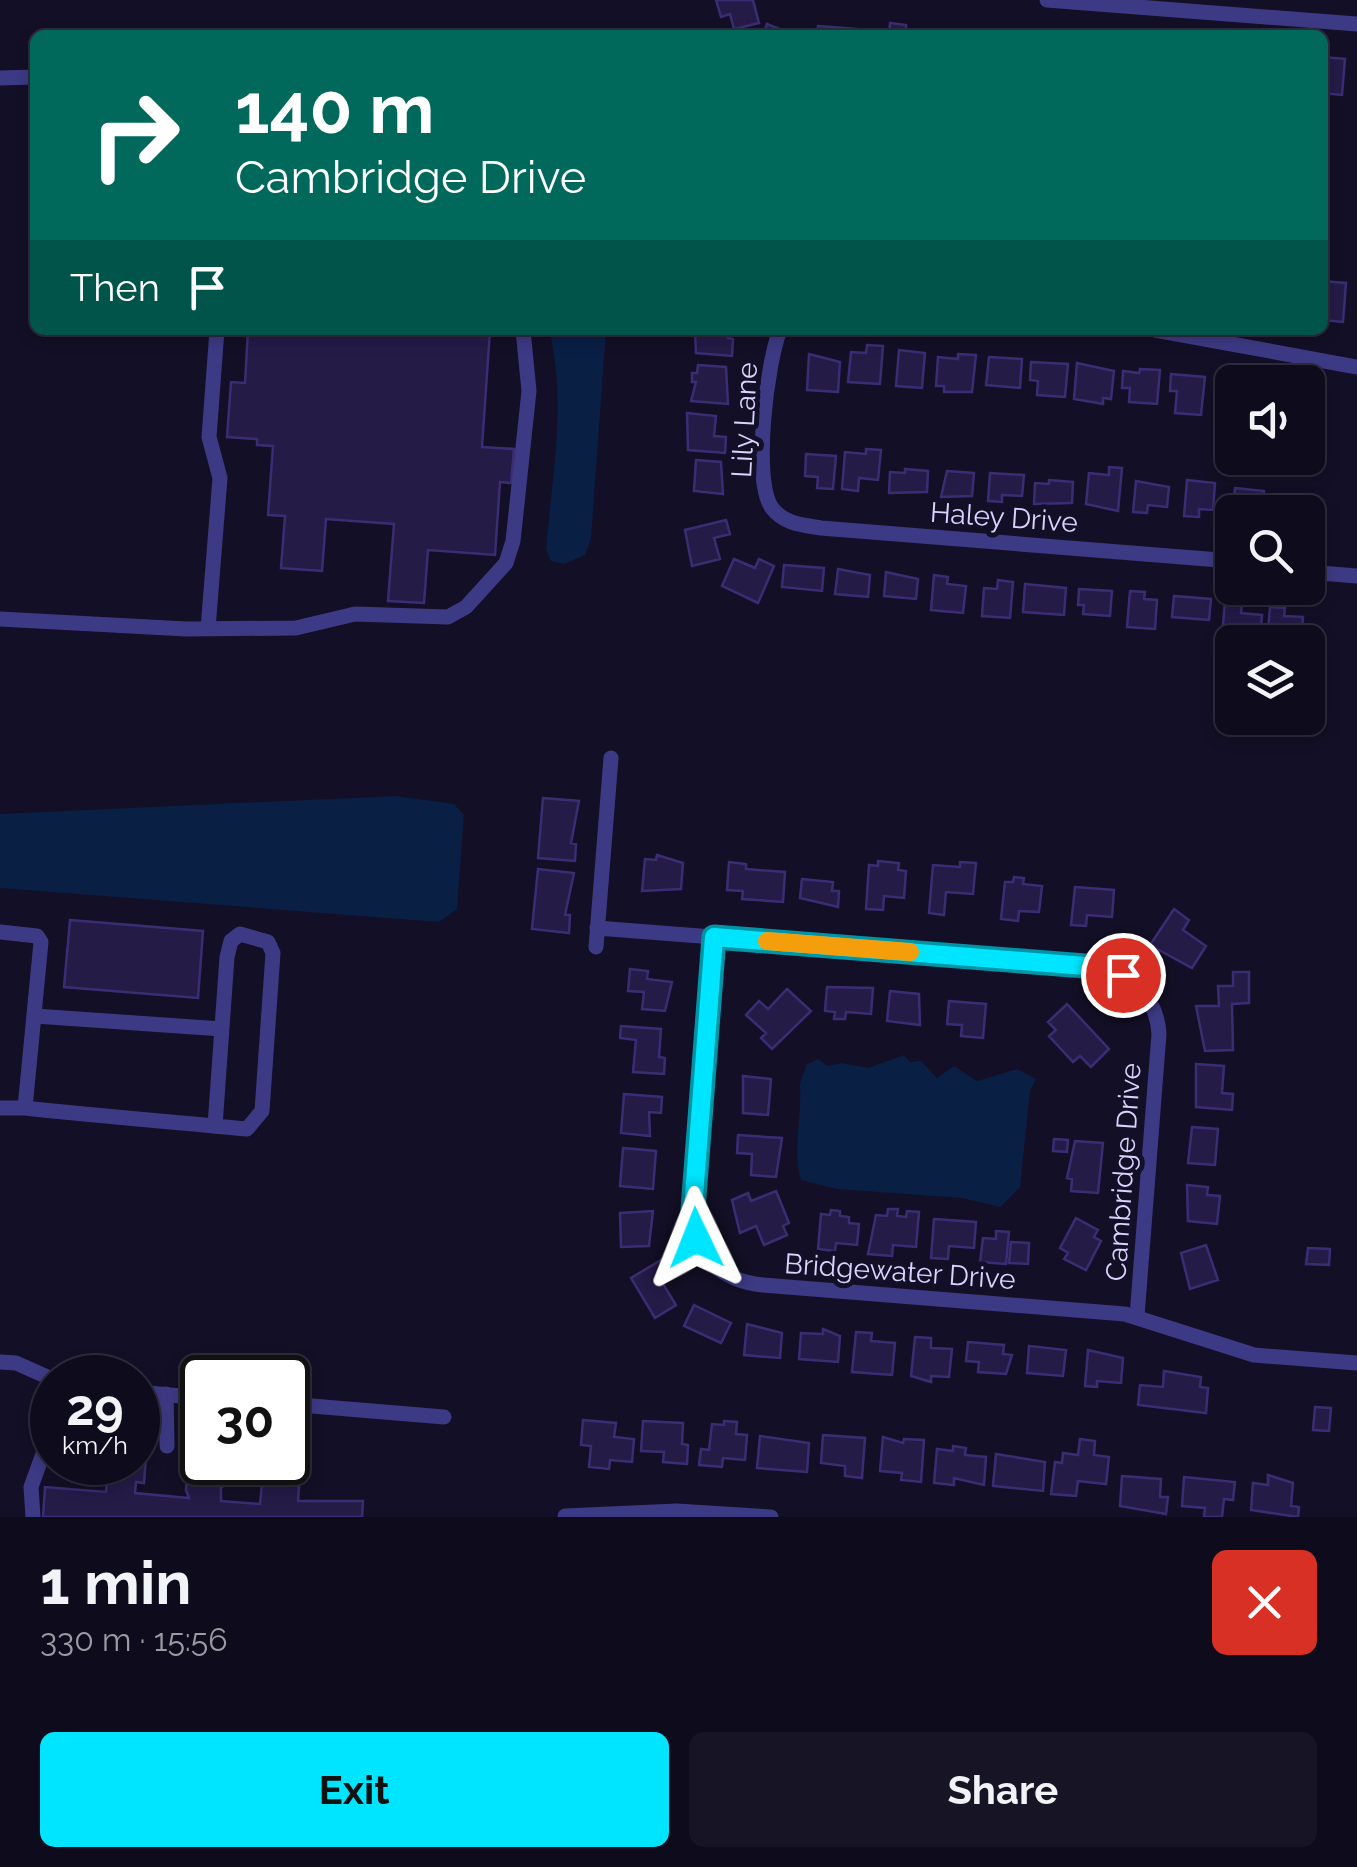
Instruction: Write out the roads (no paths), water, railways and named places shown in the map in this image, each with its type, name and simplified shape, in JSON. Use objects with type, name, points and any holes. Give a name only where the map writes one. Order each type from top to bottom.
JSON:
[{"type":"street","points":[[1048,0],[1357,24]]},
{"type":"street","points":[[0,78],[30,76]]},
{"type":"street","points":[[208,628],[220,478],[209,437],[217,335]]},
{"type":"street","points":[[0,619],[296,628],[355,614],[448,618],[466,606],[506,563],[518,519],[530,371],[524,335]]},
{"type":"street","name":"Lily Lane","points":[[775,512],[766,495],[762,474],[771,363],[779,335]]},
{"type":"street","points":[[1182,335],[1357,366]]},
{"type":"street","name":"Haley Drive","points":[[775,512],[790,522],[822,528],[1215,560]]},
{"type":"street","points":[[1325,573],[1357,576]]},
{"type":"street","points":[[596,947],[611,758]]},
{"type":"street","name":"Cambridge Drive","points":[[597,928],[1098,967],[1131,980],[1150,1001],[1158,1034],[1137,1316]]},
{"type":"street","points":[[0,932],[36,936],[41,942],[24,1108]]},
{"type":"street","points":[[0,1108],[24,1108],[215,1126],[247,1128],[262,1111],[274,953],[268,942],[240,934],[231,941],[215,1126]]},
{"type":"street","name":"Bridgewater Drive","points":[[714,937],[693,1216],[700,1247],[716,1268],[751,1284],[1137,1316],[1254,1355],[1356,1364]]},
{"type":"street","points":[[35,1016],[222,1029]]},
{"type":"street","points":[[0,1362],[30,1369]]},
{"type":"street","points":[[160,1394],[180,1396]]},
{"type":"street","points":[[166,1394],[168,1446]]},
{"type":"street","points":[[310,1406],[444,1417]]},
{"type":"street","points":[[31,1485],[33,1517]]},
{"type":"street","points":[[564,1516],[677,1510],[770,1517]]},
{"type":"water","points":[[550,335],[606,335],[591,539],[585,555],[564,564],[551,561],[546,549],[558,411]]},
{"type":"water","points":[[396,796],[454,804],[464,815],[457,909],[439,922],[0,888],[0,814]]},
{"type":"water","points":[[904,1055],[910,1062],[921,1061],[937,1078],[954,1066],[977,1081],[1017,1069],[1036,1079],[1030,1091],[1020,1187],[1000,1207],[962,1198],[837,1189],[801,1180],[797,1146],[800,1085],[806,1065],[818,1059],[827,1066],[842,1063],[868,1068]]}]
